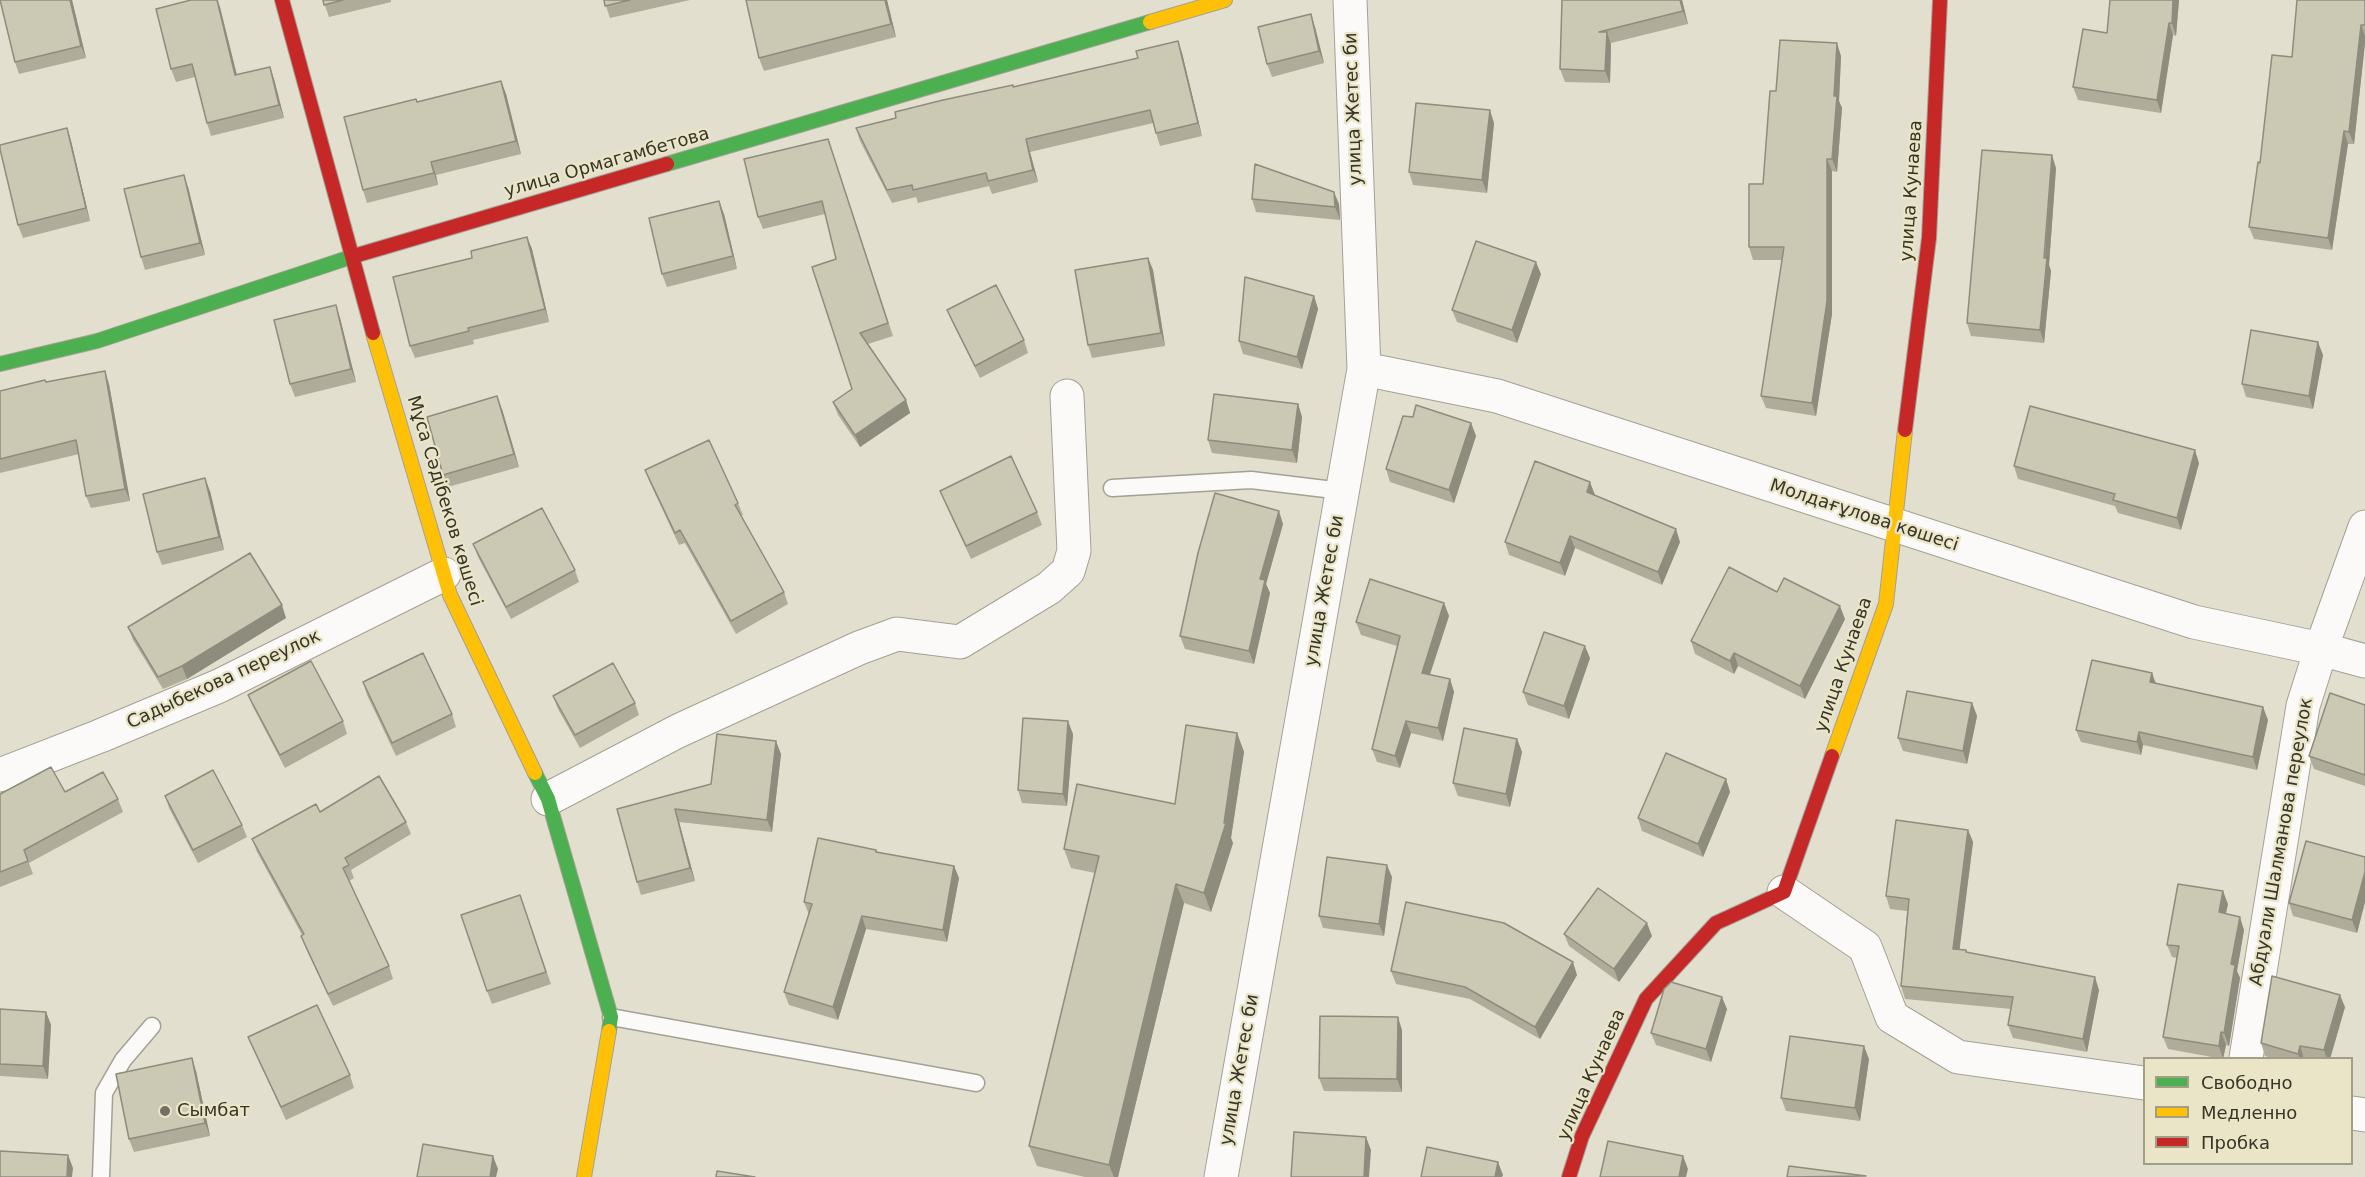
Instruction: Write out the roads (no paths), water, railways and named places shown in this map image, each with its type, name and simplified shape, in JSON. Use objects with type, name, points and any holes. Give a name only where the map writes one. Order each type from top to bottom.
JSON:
[{"type":"street","name":"Мұса Сәдібеков көшесі","points":[[282,0],[351,257],[450,595],[548,799],[611,1017],[584,1177]]},
{"type":"street","name":"улица Ормагамбетова","points":[[0,364],[97,341],[351,257],[1225,0]]},
{"type":"street","name":"улица Жетес би","points":[[1221,1177],[1364,369],[1350,0]]},
{"type":"street","name":"улица Кунаева","points":[[1569,1177],[1582,1136],[1646,999],[1716,923],[1784,892],[1887,604],[1893,525],[1929,238],[1940,0]]},
{"type":"street","name":"Молдағұлова көшесі","points":[[1364,369],[1497,396],[2194,622],[2365,660]]},
{"type":"street","points":[[548,799],[678,731],[859,648],[897,634],[960,642],[1049,588],[1068,571],[1074,551],[1067,396]]},
{"type":"street","name":"Абдуали Шалманова переулок","points":[[2246,1057],[2303,706],[2365,527]]},
{"type":"street","name":"Садыбекова переулок","points":[[0,775],[219,686],[444,573]]},
{"type":"street","points":[[1784,892],[1865,947],[1893,1017],[1958,1057],[2143,1083]]},
{"type":"lane","points":[[1112,488],[1251,480],[1342,491]]},
{"type":"lane","points":[[611,1017],[976,1083]]},
{"type":"lane","points":[[100,1177],[104,1093],[123,1060],[152,1026]]},
{"type":"place","name":"Сымбат","points":[[165,1111]]}]
